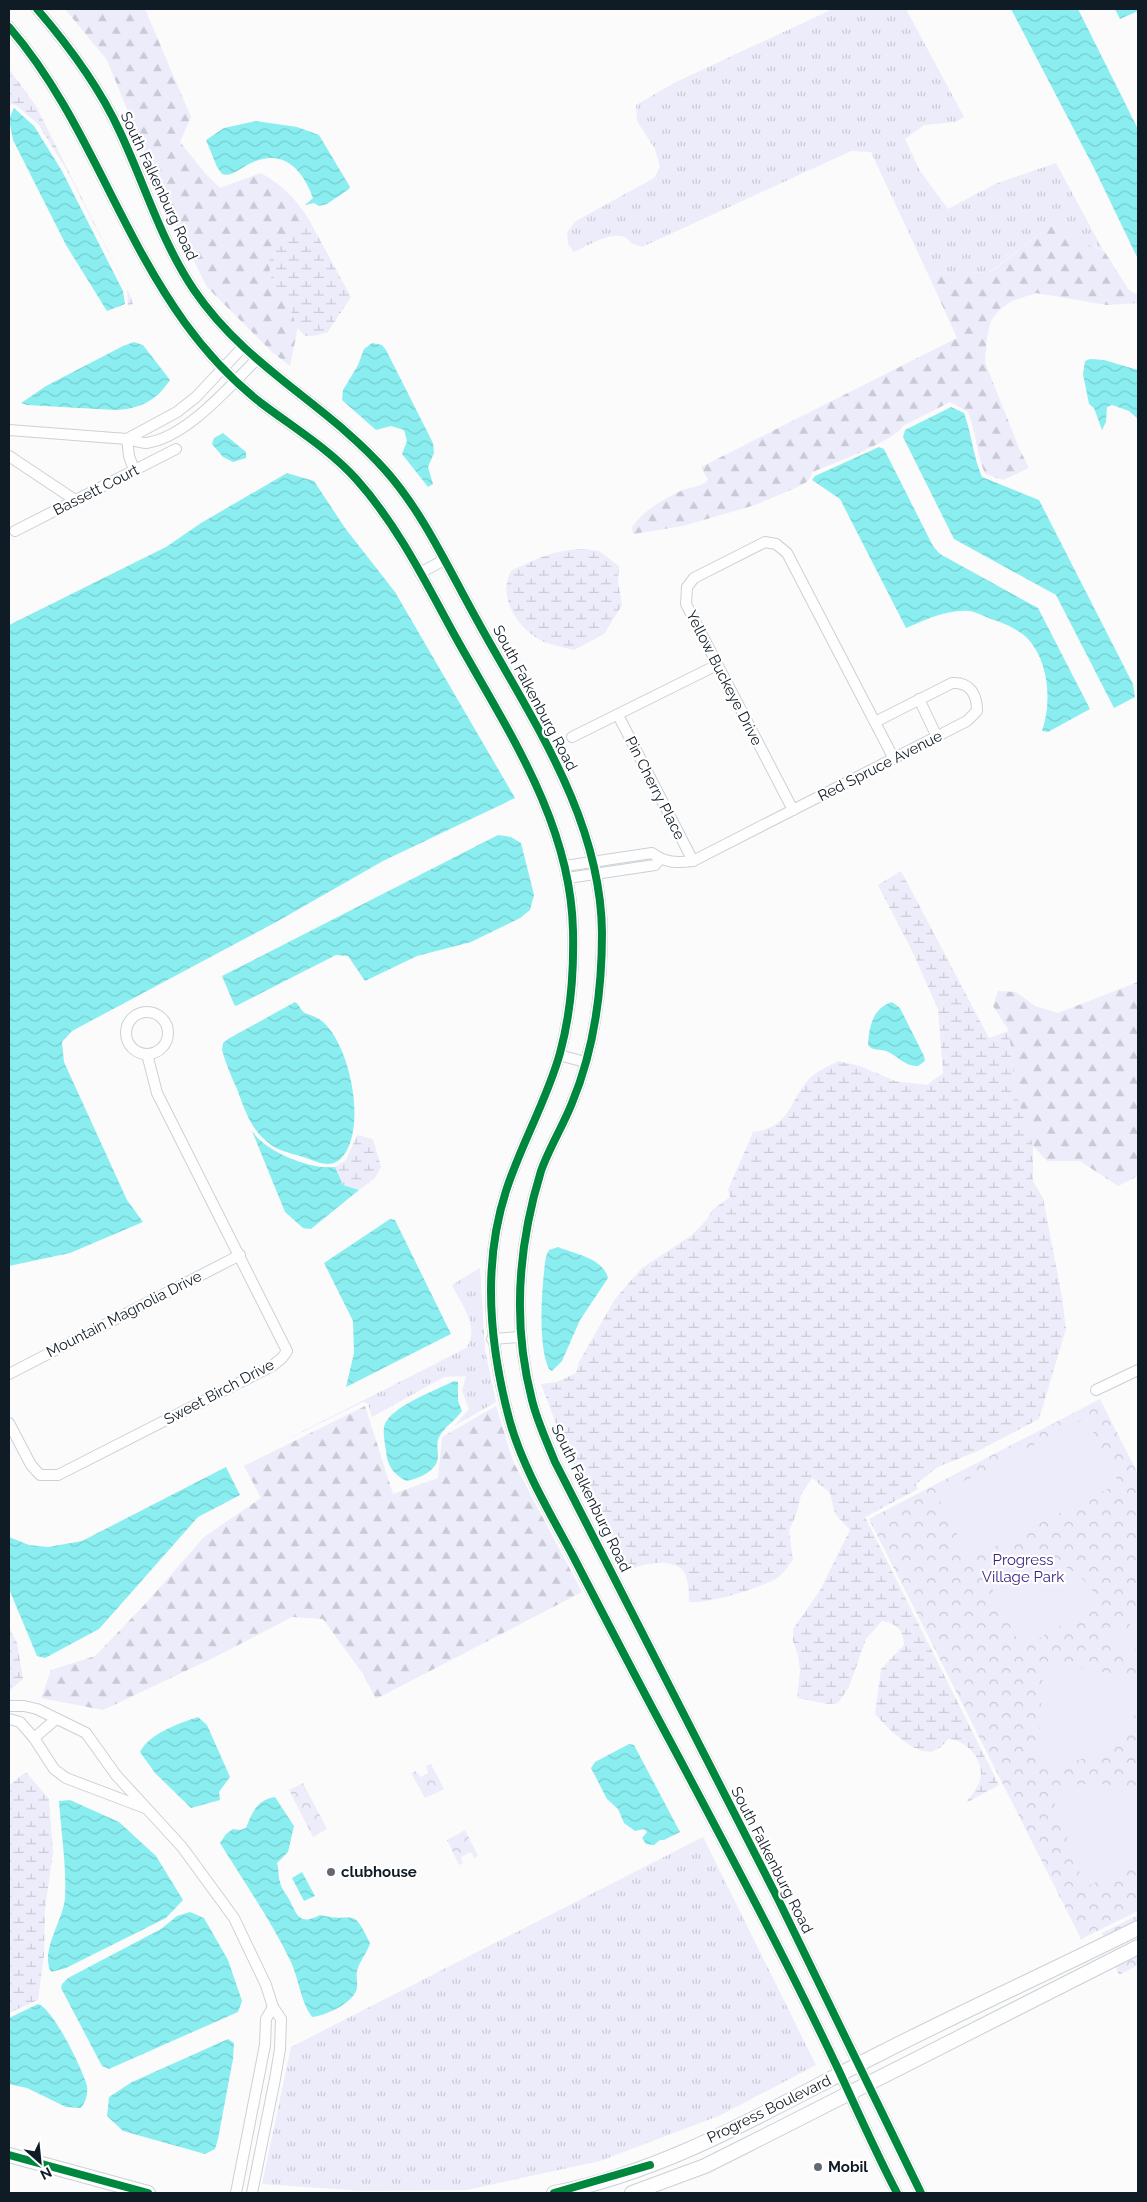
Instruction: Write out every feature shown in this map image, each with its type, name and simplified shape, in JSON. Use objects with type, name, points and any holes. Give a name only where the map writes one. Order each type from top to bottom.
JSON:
[{"type":"main road","name":"Progress Boulevard","points":[[554,2193],[650,2165],[768,2111],[982,2002],[1138,1928]]},
{"type":"main road","name":"Progress Boulevard","points":[[632,2193],[705,2166],[1138,1947]]},
{"type":"main road","points":[[9,2155],[148,2193]]},
{"type":"street","name":"South Falkenburg Road","points":[[37,9],[99,93],[120,131],[171,251],[194,290],[242,348],[355,439],[389,474],[421,520],[558,767],[586,834],[595,874],[602,929],[599,1003],[574,1101],[542,1168],[526,1230],[521,1262],[518,1306],[520,1337],[532,1402],[555,1462],[860,2064],[921,2193]]},
{"type":"street","points":[[9,27],[37,62],[68,108],[165,295],[189,330],[223,368],[255,398],[326,449],[354,477],[373,500],[420,573],[531,774],[556,834],[568,878],[573,925],[572,995],[560,1055],[504,1194],[493,1259],[492,1339],[511,1426],[532,1477],[707,1810],[840,2074],[896,2193]]},
{"type":"street","points":[[127,439],[177,412],[196,397],[242,348]]},
{"type":"street","points":[[9,430],[127,439],[145,443],[186,425],[203,413],[256,360]]},
{"type":"street","points":[[177,412],[186,425]]},
{"type":"street","points":[[127,439],[129,456],[134,470]]},
{"type":"street","name":"Bassett Court","points":[[15,530],[176,449]]},
{"type":"street","points":[[9,456],[75,500]]},
{"type":"street","name":"Yellow Buckeye Drive","points":[[792,810],[686,604],[687,587],[694,578],[765,542],[776,544],[787,553],[894,759]]},
{"type":"street","points":[[420,573],[444,560]]},
{"type":"street","points":[[572,737],[718,665]]},
{"type":"street","name":"Red Spruce Avenue","points":[[565,866],[652,853],[660,859],[676,863],[693,861],[967,721],[977,712],[977,700],[971,688],[960,682],[952,683],[875,722]]},
{"type":"street","points":[[919,699],[937,737]]},
{"type":"street","name":"Pin Cherry Place","points":[[618,715],[693,861]]},
{"type":"street","points":[[636,855],[638,867]]},
{"type":"street","name":"Red Spruce Avenue","points":[[568,878],[655,865],[660,859]]},
{"type":"street","points":[[147,1012],[153,1013],[164,1021],[168,1033],[164,1046],[153,1053],[147,1054],[140,1053],[128,1044],[126,1030],[133,1017],[147,1012]]},
{"type":"street","name":"Sweet Birch Drive","points":[[9,1423],[30,1465],[40,1475],[58,1475],[277,1362],[287,1350],[157,1093],[147,1054]]},
{"type":"street","points":[[560,1055],[585,1062]]},
{"type":"street","name":"Mountain Magnolia Drive","points":[[9,1374],[240,1255]]},
{"type":"street","points":[[492,1339],[520,1337]]},
{"type":"street","points":[[1096,1390],[1138,1370]]},
{"type":"street","points":[[9,1706],[24,1706],[37,1709],[55,1720],[73,1726],[86,1734],[116,1775],[182,1847],[234,1918],[266,1984],[273,2007],[281,2019],[280,2050],[252,2193]]},
{"type":"street","points":[[9,1719],[20,1722],[34,1738],[54,1769],[66,1778],[93,1786],[147,1808]]},
{"type":"street","points":[[34,1738],[55,1720]]},
{"type":"street","points":[[236,2193],[265,2045],[266,2019],[273,2007]]},
{"type":"green space","points":[[65,9],[145,9],[191,117],[180,142],[220,188],[261,173],[288,192],[308,218],[296,232],[271,251],[270,275],[288,304],[298,327],[290,366],[272,352],[207,287],[167,207],[107,60]]},
{"type":"green space","points":[[833,9],[906,9],[964,117],[956,122],[924,125],[905,139],[920,171],[948,209],[995,184],[1056,163],[1103,250],[1079,241],[1057,220],[990,272],[928,274],[871,152],[851,151],[642,247],[631,243],[626,238],[613,236],[596,241],[574,252],[568,244],[567,232],[576,221],[654,178],[660,167],[655,149],[637,121],[636,105],[676,82]]},
{"type":"green space","points":[[9,69],[36,106],[130,295],[133,304],[128,306],[127,289],[66,169],[38,124],[16,105],[11,104],[9,109]]},
{"type":"green space","points":[[308,218],[351,297],[327,333],[315,336],[304,335],[298,329],[288,304],[270,274],[270,251],[296,232]]},
{"type":"green space","points":[[1057,220],[1079,241],[1104,251],[1129,290],[1138,295],[1138,303],[1107,305],[1036,293],[1012,301],[999,310],[991,321],[985,362],[1019,448],[1029,468],[1003,480],[985,474],[968,412],[950,402],[903,426],[876,445],[813,472],[808,481],[800,486],[755,505],[683,526],[633,534],[632,527],[642,515],[655,505],[676,493],[706,482],[708,480],[701,467],[957,338],[928,274],[991,272]]},
{"type":"green space","points":[[584,549],[599,551],[619,566],[618,581],[622,605],[604,634],[574,650],[540,640],[524,627],[512,610],[506,590],[511,571],[555,553]]},
{"type":"green space","points":[[901,871],[989,1038],[1009,1031],[1015,1091],[1033,1146],[1033,1181],[1043,1198],[1062,1297],[1066,1329],[1039,1419],[978,1451],[938,1467],[916,1484],[918,1489],[865,1517],[999,1785],[966,1803],[978,1786],[981,1775],[978,1761],[969,1748],[955,1740],[948,1739],[940,1748],[933,1751],[918,1749],[901,1739],[875,1714],[881,1669],[904,1645],[901,1631],[891,1623],[882,1621],[866,1639],[849,1687],[838,1703],[828,1704],[797,1698],[800,1670],[798,1655],[793,1641],[793,1629],[819,1592],[850,1530],[835,1514],[830,1493],[812,1478],[801,1495],[797,1512],[789,1531],[793,1560],[777,1578],[734,1595],[689,1602],[688,1584],[685,1574],[675,1565],[662,1563],[647,1564],[630,1571],[569,1458],[541,1384],[557,1382],[576,1373],[579,1362],[615,1299],[642,1268],[692,1235],[708,1218],[712,1210],[730,1197],[728,1190],[753,1132],[765,1129],[781,1120],[801,1089],[814,1074],[838,1061],[860,1066],[895,1081],[927,1085],[943,1073],[938,1009],[913,953],[878,885]]},
{"type":"green space","points":[[1138,982],[1138,1176],[1118,1186],[1080,1161],[1047,1161],[1033,1146],[1015,1091],[1009,1031],[993,1006],[998,991],[1016,992],[1035,1006],[1058,1013]]},
{"type":"green space","points":[[357,1135],[373,1139],[381,1167],[375,1178],[359,1190],[343,1185],[335,1167],[346,1160]]},
{"type":"green space","points":[[480,1268],[485,1350],[496,1402],[454,1426],[469,1409],[462,1391],[466,1376],[444,1377],[372,1417],[368,1404],[363,1402],[264,1451],[466,1348],[470,1340],[471,1324],[452,1285]]},
{"type":"green space","name":"Progress Village Park","points":[[1100,1399],[1138,1474],[1138,1911],[1081,1939],[869,1519]]},
{"type":"green space","points":[[365,1406],[393,1494],[438,1478],[442,1437],[496,1406],[513,1461],[582,1592],[376,1699],[363,1674],[323,1619],[292,1617],[213,1658],[103,1710],[41,1698],[51,1670],[95,1656],[148,1601],[204,1537],[261,1498],[244,1466]]},
{"type":"green space","points":[[1086,1418],[1119,1483],[970,1559],[937,1495]]},
{"type":"green space","points":[[1022,1556],[1046,1560],[1068,1568],[1086,1582],[1099,1602],[1028,1645],[1019,1643],[982,1568],[1001,1560]]},
{"type":"green space","points":[[1138,1613],[1138,1641],[1127,1619]]},
{"type":"green space","points":[[1122,1621],[1136,1649],[1123,1656],[1109,1628]]},
{"type":"green space","points":[[9,1627],[17,1643],[23,1679],[9,1691]]},
{"type":"green space","points":[[1050,1663],[1138,1678],[1139,1702],[1133,1719],[1113,1743],[1099,1752],[1068,1763],[1038,1763],[1043,1669]]},
{"type":"green space","points":[[431,1764],[444,1789],[425,1798],[411,1773],[415,1771],[421,1777],[428,1773],[426,1766]]},
{"type":"green space","points":[[26,1772],[49,1799],[53,1853],[45,1909],[44,1955],[38,2000],[9,2013],[9,1785]]},
{"type":"green space","points":[[303,1783],[327,1829],[313,1837],[289,1790]]},
{"type":"green space","points":[[1095,1783],[1113,1786],[1138,1797],[1138,1863],[1090,1885],[1083,1882],[1051,1793],[1072,1785]]},
{"type":"green space","points":[[465,1830],[478,1856],[474,1858],[471,1852],[461,1857],[463,1863],[459,1865],[447,1840]]},
{"type":"green space","points":[[703,1837],[816,2065],[721,2115],[600,2161],[467,2190],[363,2191],[262,2184],[291,2047]]},
{"type":"green space","points":[[1138,1915],[1138,1922],[1104,1939],[1102,1933]]},
{"type":"green space","points":[[1138,1953],[1138,1965],[1119,1975],[1115,1964]]},
{"type":"water","points":[[1011,9],[1078,9],[1138,129],[1138,259],[1094,168]]},
{"type":"water","points":[[1115,9],[1138,9],[1138,11],[1120,19]]},
{"type":"water","points":[[14,108],[34,126],[62,171],[123,291],[125,304],[107,311],[66,245],[13,140],[9,119]]},
{"type":"water","points":[[256,121],[297,127],[319,135],[350,187],[349,189],[327,204],[319,206],[314,203],[305,205],[313,198],[308,187],[296,169],[280,159],[259,160],[232,174],[222,174],[217,167],[206,140],[224,128]]},
{"type":"water","points":[[134,342],[143,345],[170,380],[159,393],[140,406],[115,410],[27,405],[21,403],[46,386]]},
{"type":"water","points":[[372,343],[382,345],[386,350],[433,443],[434,453],[428,467],[433,484],[428,487],[402,454],[407,441],[404,430],[391,426],[376,430],[342,400],[343,390],[358,365],[364,349]]},
{"type":"water","points":[[1090,359],[1104,360],[1138,370],[1138,419],[1129,411],[1112,405],[1107,407],[1106,422],[1102,430],[1094,408],[1089,404],[1083,374],[1085,361]]},
{"type":"water","points":[[951,407],[964,413],[982,477],[1039,500],[1133,684],[1135,697],[1114,708],[1056,595],[954,539],[903,437],[905,430]]},
{"type":"water","points":[[223,433],[246,452],[246,458],[233,462],[223,457],[212,444],[214,438]]},
{"type":"water","points":[[879,447],[884,449],[933,546],[940,554],[1038,608],[1090,709],[1048,732],[1042,731],[1048,695],[1047,683],[1040,659],[1028,639],[1005,624],[974,612],[961,611],[937,616],[906,628],[840,499],[812,480],[815,476]]},
{"type":"water","points":[[287,473],[314,481],[345,528],[395,592],[515,798],[383,861],[278,921],[72,1031],[62,1042],[64,1062],[127,1200],[143,1222],[70,1253],[9,1266],[9,625],[166,547],[201,523]]},
{"type":"water","points":[[498,835],[511,837],[521,843],[534,895],[530,910],[520,918],[471,942],[417,956],[365,981],[348,956],[336,955],[235,1006],[222,976]]},
{"type":"water","points":[[295,1002],[305,1013],[322,1021],[332,1032],[347,1066],[352,1086],[354,1126],[350,1143],[343,1156],[331,1164],[318,1162],[280,1150],[255,1130],[247,1115],[222,1050],[223,1043],[228,1039]]},
{"type":"water","points":[[892,1002],[900,1008],[924,1056],[925,1061],[918,1066],[909,1065],[886,1051],[874,1049],[868,1045],[869,1031],[876,1013]]},
{"type":"water","points":[[252,1131],[268,1146],[290,1158],[314,1166],[335,1167],[343,1185],[359,1190],[311,1229],[303,1228],[285,1212]]},
{"type":"water","points":[[390,1219],[395,1220],[451,1334],[346,1387],[354,1353],[353,1321],[324,1263]]},
{"type":"water","points":[[558,1247],[594,1261],[605,1271],[608,1278],[580,1320],[562,1361],[552,1371],[549,1369],[545,1358],[543,1345],[542,1297],[546,1256],[549,1250]]},
{"type":"water","points":[[454,1381],[458,1382],[458,1401],[462,1411],[439,1437],[437,1445],[438,1456],[435,1466],[421,1476],[406,1481],[394,1472],[388,1461],[384,1433],[387,1420],[403,1406]]},
{"type":"water","points":[[226,1467],[240,1495],[198,1517],[99,1629],[45,1658],[37,1656],[9,1589],[9,1537],[29,1545],[48,1547],[82,1541]]},
{"type":"water","points":[[198,1717],[207,1725],[230,1777],[219,1792],[220,1800],[191,1808],[155,1773],[140,1752],[157,1735]]},
{"type":"water","points":[[629,1744],[634,1745],[680,1832],[660,1840],[654,1845],[646,1844],[642,1838],[647,1832],[644,1829],[635,1831],[624,1823],[618,1809],[607,1799],[591,1768],[595,1762]]},
{"type":"water","points":[[275,1797],[294,1826],[288,1852],[277,1863],[281,1886],[297,1914],[303,1919],[320,1915],[355,1919],[370,1943],[357,1971],[355,1994],[345,2004],[318,2016],[312,2017],[308,2011],[293,1967],[282,1945],[220,1843],[226,1834],[233,1829],[240,1830],[246,1828],[259,1804]]},
{"type":"water","points":[[70,1800],[119,1822],[156,1856],[183,1900],[166,1918],[66,1968],[51,1972],[48,1954],[65,1898],[65,1863],[59,1801]]},
{"type":"water","points":[[302,1872],[315,1896],[304,1901],[292,1878]]},
{"type":"water","points":[[190,1912],[204,1918],[228,1960],[242,2001],[238,2012],[109,2069],[102,2066],[61,1988],[62,1984],[68,1978],[161,1929],[177,1916]]},
{"type":"water","points":[[38,2004],[44,2008],[59,2027],[74,2054],[84,2078],[87,2086],[87,2095],[81,2108],[66,2107],[27,2088],[9,2084],[9,2018]]},
{"type":"water","points":[[228,2039],[234,2043],[233,2059],[215,2149],[205,2154],[123,2131],[107,2116],[109,2097],[132,2082]]},
{"type":"cycle path","points":[[37,9],[72,52],[103,99],[120,132],[172,252],[194,290],[238,342],[363,447],[386,471],[412,505],[540,731],[576,809],[590,849],[599,890],[602,954],[595,1019],[586,1062],[572,1103],[541,1171],[527,1228],[520,1285],[520,1313],[522,1342],[532,1400],[539,1424],[555,1462],[778,1899],[921,2193]]},
{"type":"cycle path","points":[[9,27],[36,61],[59,97],[161,287],[193,334],[220,366],[240,385],[335,458],[357,480],[386,516],[422,575],[495,706],[532,777],[548,814],[561,852],[569,891],[573,931],[573,962],[567,1023],[560,1053],[548,1088],[506,1191],[498,1219],[494,1248],[491,1277],[494,1336],[503,1394],[510,1422],[515,1439],[538,1490],[778,1946],[897,2193]]},
{"type":"cycle path","points":[[9,2155],[148,2193]]},
{"type":"cycle path","points":[[554,2193],[650,2165]]},
{"type":"place","name":"clubhouse","points":[[331,1872]]},
{"type":"place","name":"Mobil","points":[[818,2167]]}]
